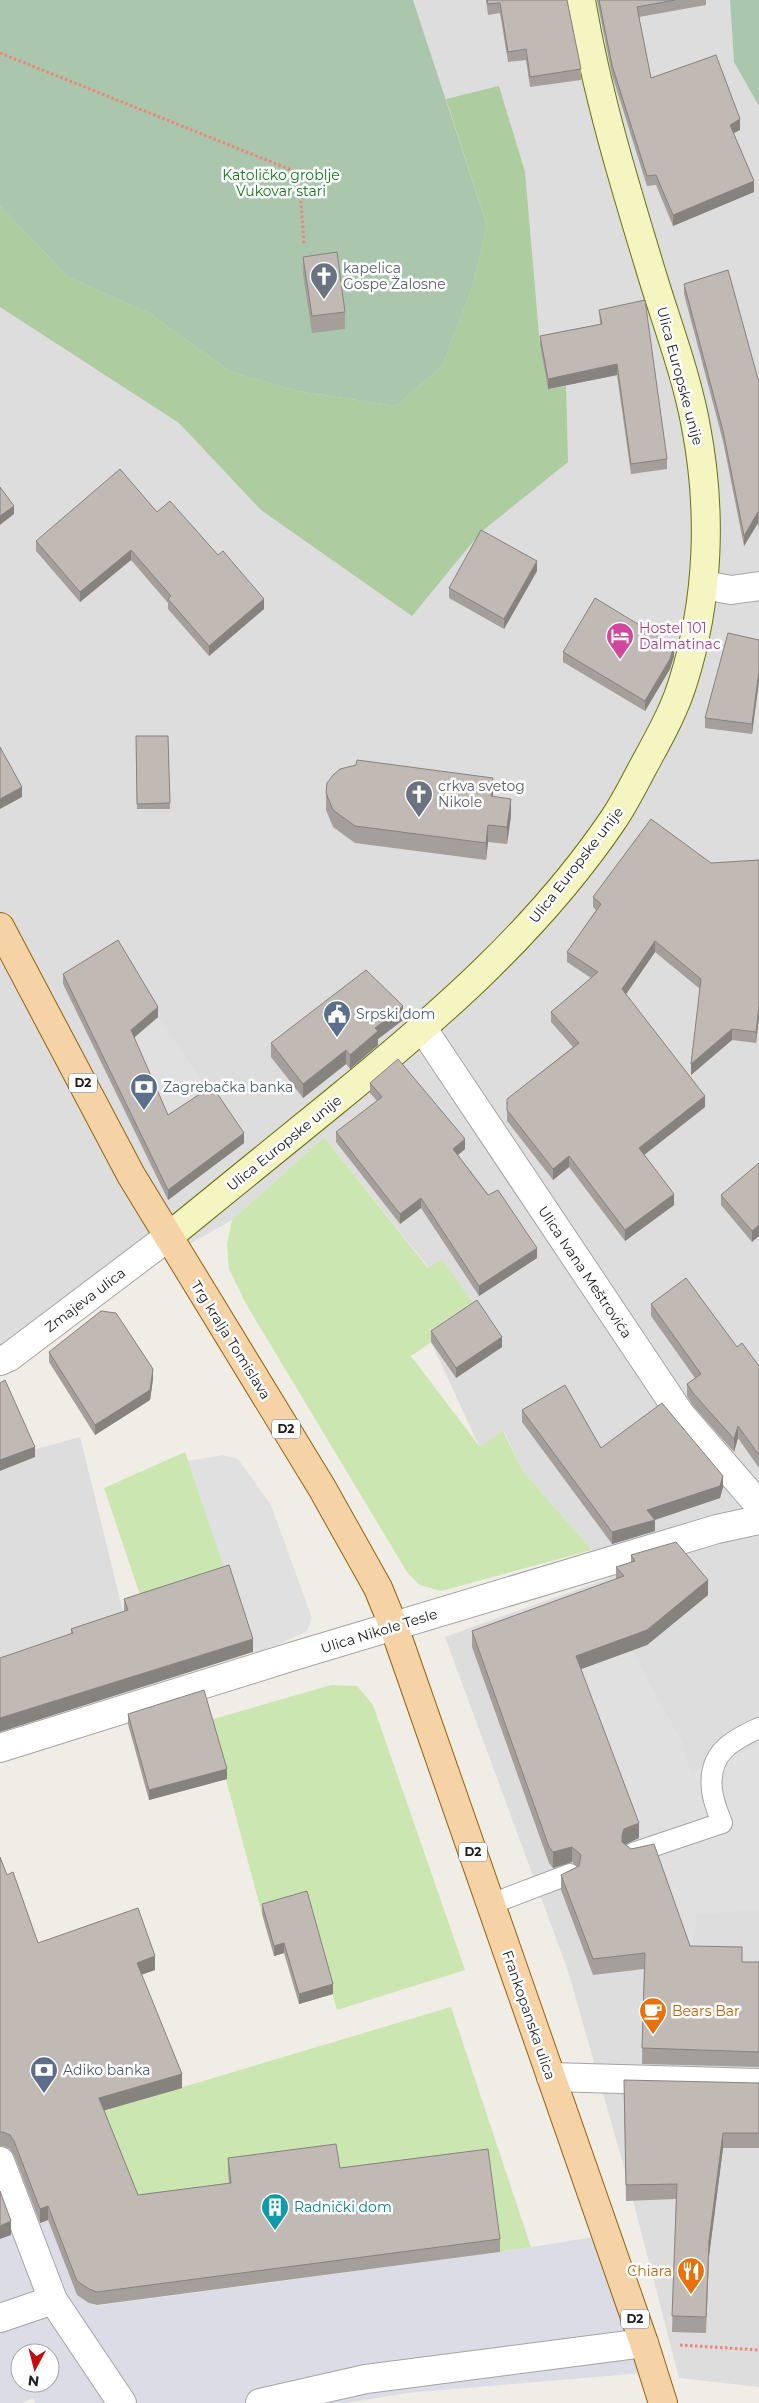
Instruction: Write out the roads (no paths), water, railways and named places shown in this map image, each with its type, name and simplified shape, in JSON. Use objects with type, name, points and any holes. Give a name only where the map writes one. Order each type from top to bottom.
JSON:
[{"type":"main road","name":"Ulica Europske unije","points":[[168,1237],[423,1029],[516,940],[563,886],[615,819],[660,736],[682,686],[696,633],[704,585],[706,524],[696,424],[606,122],[581,0]]},
{"type":"main road","name":"D2","points":[[0,926],[131,1175],[168,1237]]},
{"type":"main road","name":"Trg kralja Tomislava","points":[[168,1237],[322,1488],[374,1581],[394,1627]]},
{"type":"main road","name":"Frankopanska ulica","points":[[394,1627],[644,2343],[663,2403]]},
{"type":"street","points":[[704,585],[731,590],[759,586]]},
{"type":"street","name":"Ulica Ivana Meštrovića","points":[[423,1029],[681,1416],[759,1505]]},
{"type":"street","name":"Zmajeva ulica","points":[[0,1362],[168,1237]]},
{"type":"street","name":"Ulica Nikole Tesle","points":[[0,1748],[717,1529],[759,1520]]},
{"type":"street","points":[[551,2077],[759,2083]]},
{"type":"street","points":[[0,2161],[53,2300],[122,2403]]},
{"type":"street","points":[[0,2318],[53,2300]]},
{"type":"street","points":[[260,2403],[366,2378],[644,2343]]},
{"type":"lane","points":[[633,1853],[722,1823],[712,1790],[713,1768],[724,1747],[759,1728]]},
{"type":"lane","points":[[491,1904],[570,1874]]},
{"type":"place","name":"kapelica Gospe Žalosne","points":[[324,300]]},
{"type":"place","name":"Hostel 101 Dalmatinac","points":[[620,660]]},
{"type":"place","name":"crkva svetog Nikole","points":[[419,818]]},
{"type":"place","name":"Srpski dom","points":[[337,1038]]},
{"type":"place","name":"Zagrebačka banka","points":[[144,1111]]},
{"type":"place","name":"Bears Bar","points":[[653,2035]]},
{"type":"place","name":"Adiko banka","points":[[44,2094]]},
{"type":"place","name":"Radnički dom","points":[[275,2231]]},
{"type":"place","name":"Chiara","points":[[691,2295]]},
{"type":"park label","name":"Katoličko groblje Vukovar stari","points":[[281,184]]}]
